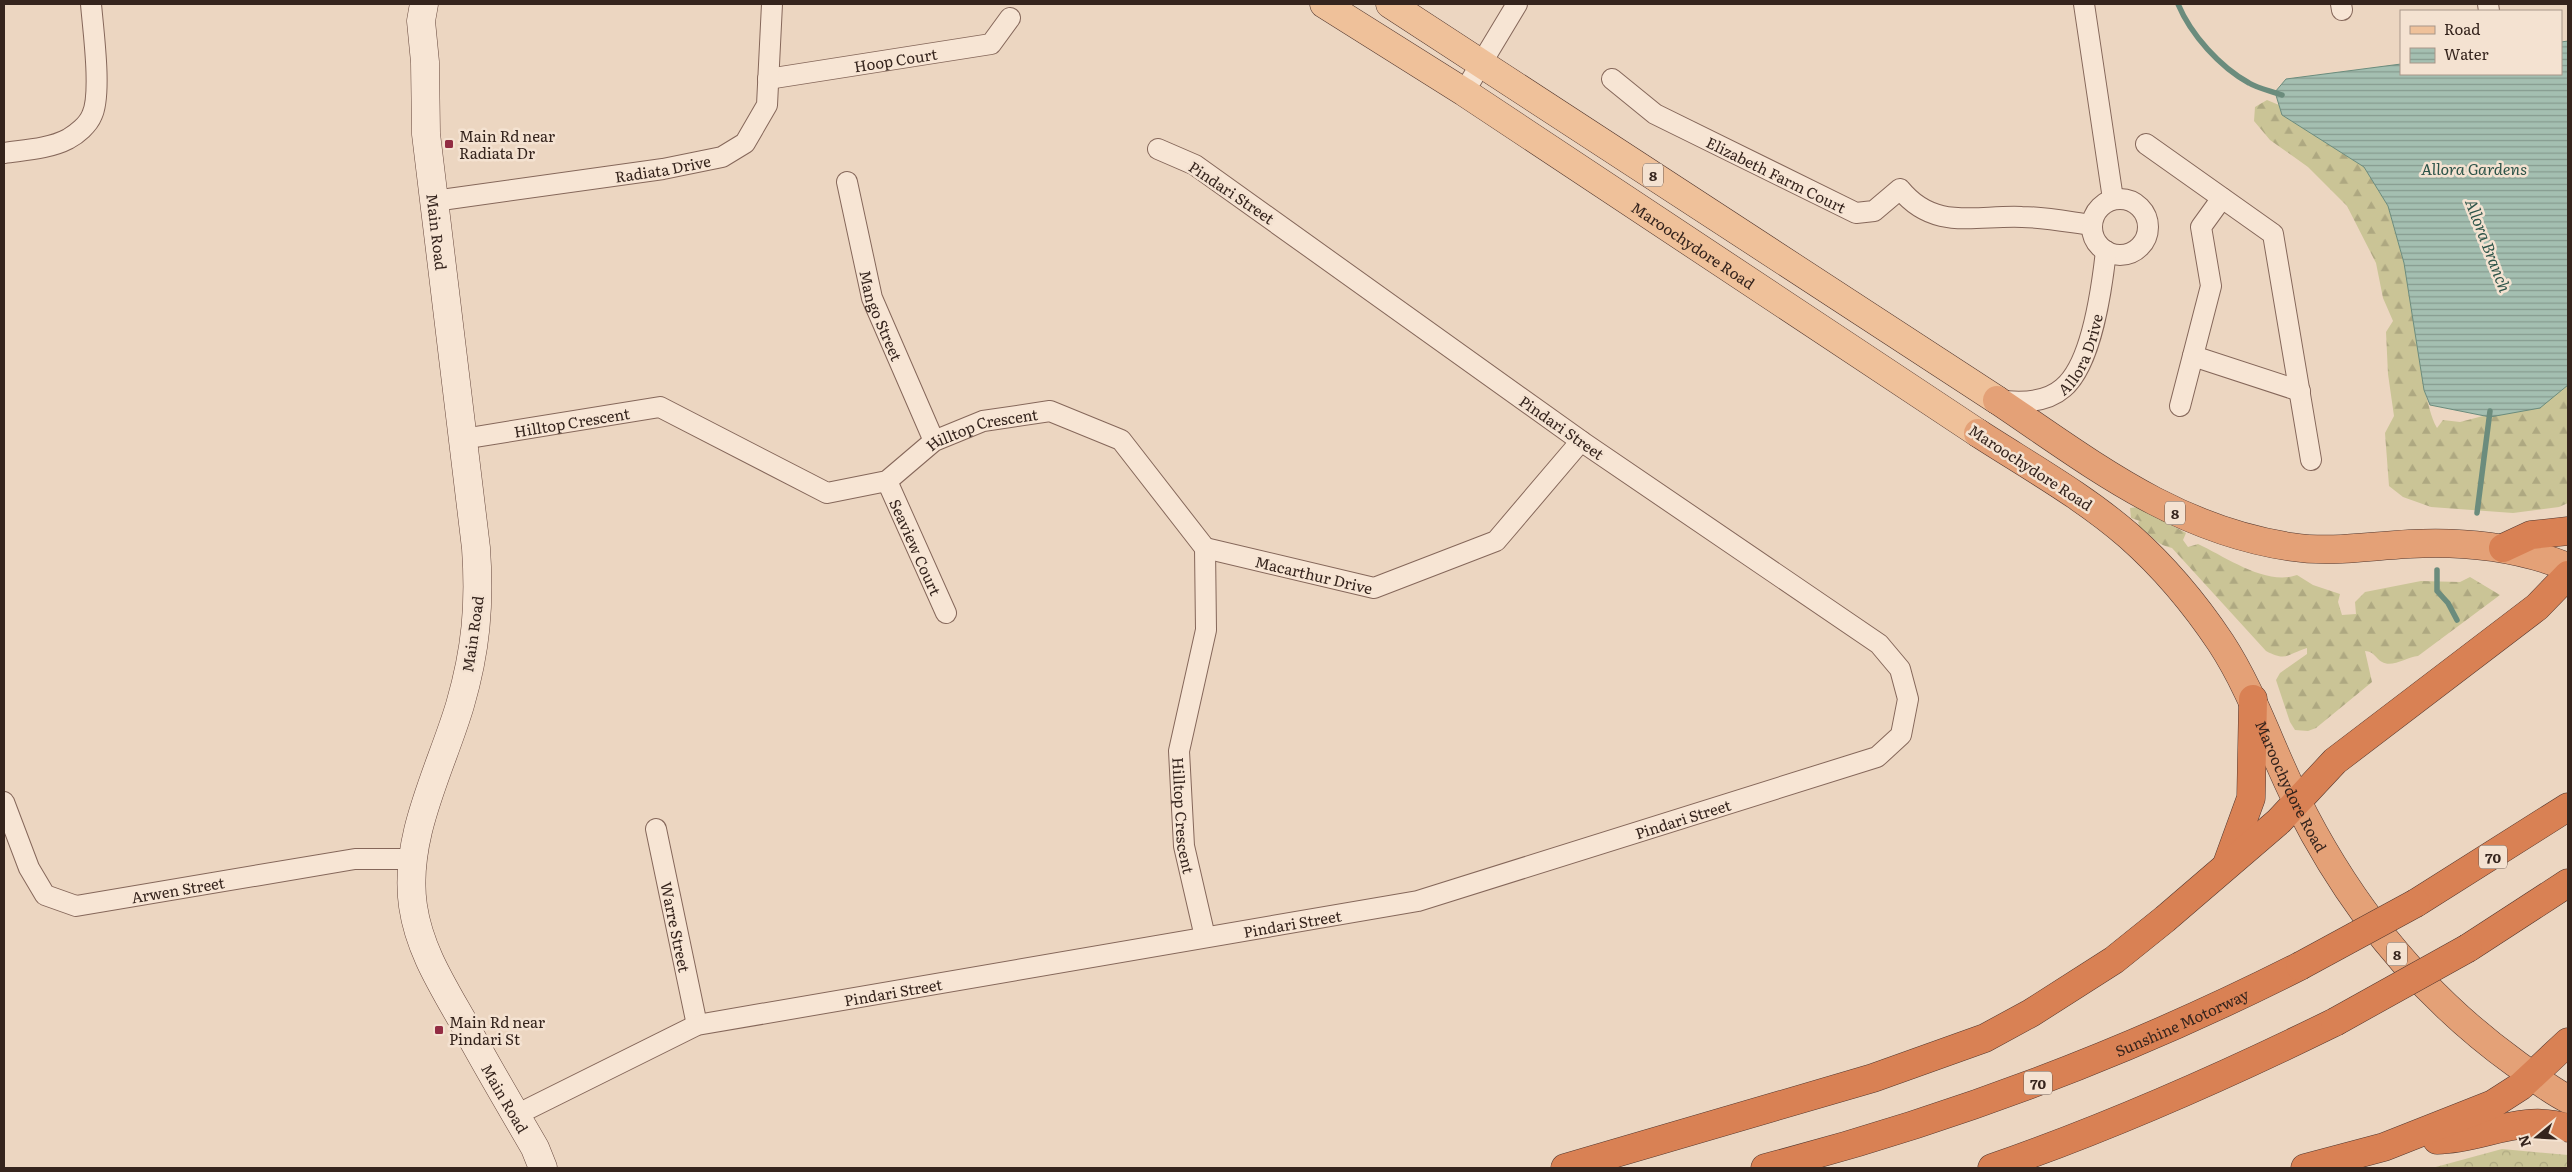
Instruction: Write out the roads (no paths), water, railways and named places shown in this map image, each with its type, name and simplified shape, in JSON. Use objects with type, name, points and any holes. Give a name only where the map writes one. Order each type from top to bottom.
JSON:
[{"type":"highway","name":"8","points":[[1997,400],[2123,484],[2180,515],[2235,535],[2292,547],[2322,550],[2431,543],[2502,548],[2552,560],[2568,567]]},
{"type":"highway","name":"Maroochydore Road","points":[[1978,433],[2094,509],[2129,536],[2182,590],[2221,643],[2253,699],[2297,801],[2338,877],[2396,954],[2433,994],[2478,1037],[2568,1099]]},
{"type":"highway","points":[[2502,548],[2531,535],[2568,531]]},
{"type":"highway","points":[[1565,1168],[1828,1093],[1985,1038],[2052,1000],[2114,960],[2165,919],[2279,820],[2342,755],[2537,607],[2568,575]]},
{"type":"highway","points":[[2227,864],[2251,798],[2253,699]]},
{"type":"highway","name":"Sunshine Motorway","points":[[1765,1168],[1902,1130],[2024,1089],[2160,1034],[2300,966],[2416,903],[2568,808]]},
{"type":"highway","points":[[1992,1168],[2045,1150],[2187,1093],[2335,1022],[2468,948],[2568,883]]},
{"type":"highway","points":[[2305,1168],[2402,1141],[2493,1104],[2521,1086],[2568,1042]]},
{"type":"highway","points":[[2402,1141],[2455,1139],[2497,1127],[2518,1124],[2543,1124],[2568,1128]]},
{"type":"main road","name":"Main Road","points":[[424,4],[421,21],[426,62],[424,103],[476,548],[479,596],[472,656],[460,705],[430,792],[411,859],[413,905],[420,936],[433,968],[535,1148],[544,1168]]},
{"type":"main road","name":"Main Road","points":[[426,62],[443,4]]},
{"type":"main road","name":"Maroochydore Road","points":[[1324,4],[1464,92],[1978,433]]},
{"type":"main road","name":"8","points":[[1390,4],[1997,400]]},
{"type":"street","points":[[4,153],[44,146],[67,139],[85,126],[93,114],[96,96],[91,4]]},
{"type":"street","name":"Radiata Drive","points":[[434,201],[663,169],[722,157],[745,143],[767,105],[772,4]]},
{"type":"street","points":[[1464,92],[1517,4]]},
{"type":"street","points":[[2084,4],[2113,199]]},
{"type":"street","name":"Hoop Court","points":[[768,79],[992,44],[1010,18]]},
{"type":"street","name":"Elizabeth Farm Court","points":[[1612,79],[1655,114],[1856,213],[1874,211],[1900,189],[1914,204],[1941,217],[2023,217],[2092,225]]},
{"type":"street","points":[[2146,144],[2273,234],[2311,460]]},
{"type":"street","name":"Pindari Street","points":[[516,1115],[697,1025],[1418,901],[1877,756],[1901,735],[1908,699],[1900,669],[1878,644],[1581,441],[1195,165],[1158,149]]},
{"type":"street","name":"Mango Street","points":[[847,182],[872,298],[934,441]]},
{"type":"street","points":[[2121,198],[2137,204],[2146,218],[2146,235],[2137,249],[2122,255],[2106,251],[2095,240],[2092,225],[2098,208],[2113,199],[2121,198]]},
{"type":"street","points":[[2180,406],[2211,286],[2201,227],[2222,198]]},
{"type":"street","name":"Allora Drive","points":[[1997,400],[2017,402],[2045,398],[2063,389],[2074,376],[2087,346],[2103,286],[2106,251]]},
{"type":"street","points":[[2193,356],[2300,392]]},
{"type":"street","name":"Hilltop Crescent","points":[[463,439],[660,407],[827,493],[887,481],[934,441],[983,421],[1050,411],[1121,440],[1205,548],[1206,630],[1179,751],[1184,846],[1205,937]]},
{"type":"street","name":"Macarthur Drive","points":[[1205,548],[1374,588],[1496,541],[1581,441]]},
{"type":"street","name":"Seaview Court","points":[[887,481],[946,613]]},
{"type":"street","name":"Arwen Street","points":[[4,802],[29,868],[45,895],[76,906],[356,859],[411,859]]},
{"type":"street","name":"Warre Street","points":[[656,829],[697,1025]]},
{"type":"water","name":"Allora Gardens","points":[[2568,41],[2568,385],[2540,408],[2490,417],[2430,405],[2424,390],[2404,263],[2388,206],[2364,167],[2282,115],[2275,92],[2286,79],[2400,64],[2400,75],[2562,75],[2562,42]]},
{"type":"waterway","points":[[2178,4],[2190,27],[2217,59],[2253,85],[2282,95]]},
{"type":"waterway","name":"Allora Branch","points":[[2477,513],[2490,411]]},
{"type":"waterway","name":"Allora Branch","points":[[2437,570],[2437,591],[2448,603],[2457,620]]},
{"type":"place","name":"Main Rd near Radiata Dr","points":[[449,144]]},
{"type":"place","name":"Main Rd near Pindari St","points":[[439,1030]]}]
